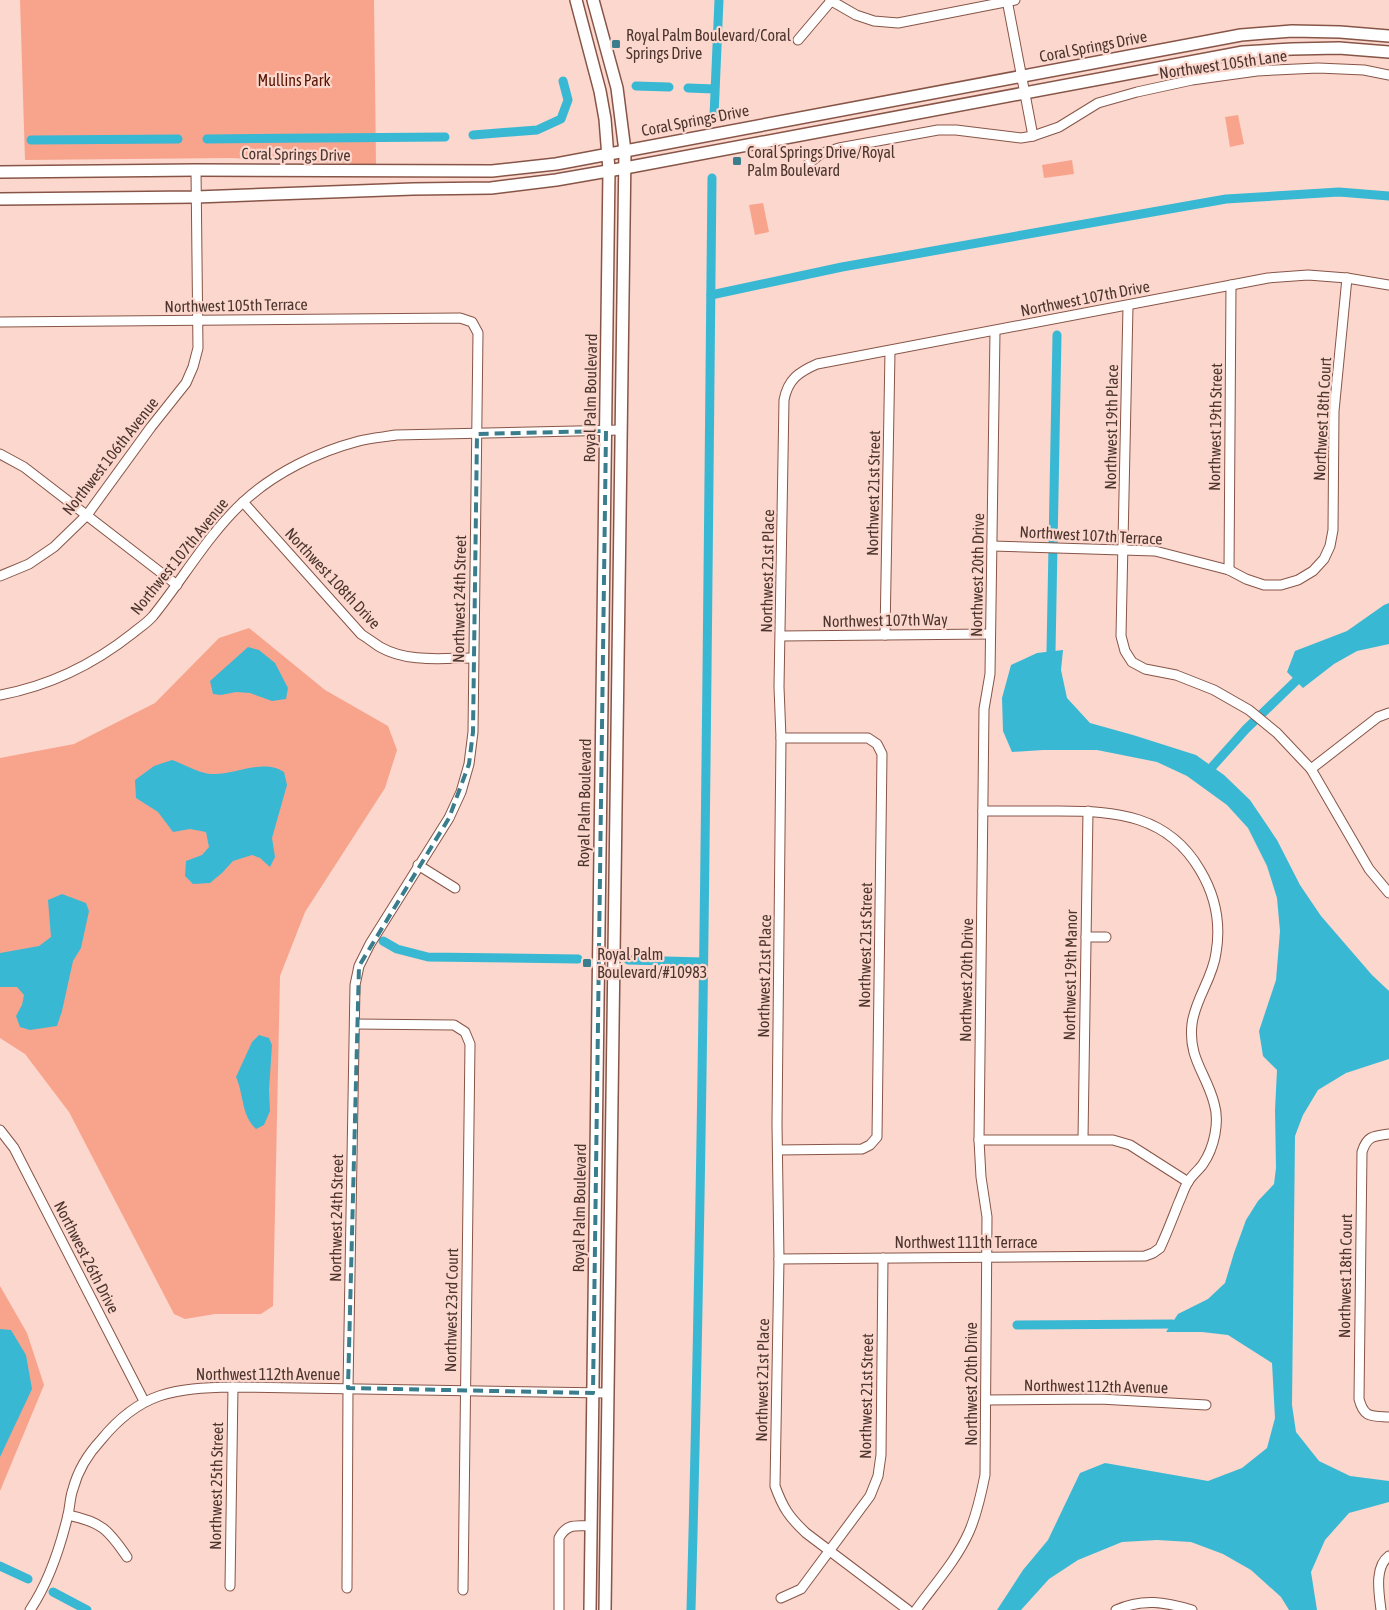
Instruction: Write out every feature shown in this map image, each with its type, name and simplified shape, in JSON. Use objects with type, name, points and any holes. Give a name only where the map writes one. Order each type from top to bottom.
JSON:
[{"type":"main road","name":"Royal Palm Boulevard","points":[[576,0],[600,91],[605,119],[609,170],[590,1610]]},
{"type":"main road","name":"Royal Palm Boulevard","points":[[593,0],[617,88],[625,151],[605,1610]]},
{"type":"main road","name":"Coral Springs Drive","points":[[0,172],[196,170],[492,171],[556,164],[1241,35],[1292,31],[1389,36]]},
{"type":"main road","name":"Coral Springs Drive","points":[[0,199],[196,197],[404,189],[491,188],[556,180],[625,168],[1243,52],[1339,48],[1389,52]]},
{"type":"street","points":[[798,40],[831,0],[856,14],[874,21],[898,23],[1010,0],[1032,136]]},
{"type":"street","name":"Northwest 105th Lane","points":[[808,164],[822,153],[839,148],[938,130],[972,131],[1021,138],[1032,136],[1059,127],[1098,103],[1192,80],[1257,71],[1318,68],[1364,70],[1389,75]]},
{"type":"street","points":[[196,170],[197,320]]},
{"type":"street","name":"Northwest 107th Drive","points":[[792,380],[801,371],[817,364],[1268,278],[1308,275],[1347,278],[1389,285]]},
{"type":"street","name":"Northwest 18th Court","points":[[1324,559],[1330,546],[1333,530],[1334,411],[1347,278]]},
{"type":"street","name":"Northwest 19th Street","points":[[1228,570],[1231,285]]},
{"type":"street","name":"Northwest 19th Place","points":[[1128,306],[1121,636],[1126,651],[1132,662],[1145,668],[1176,675],[1214,690],[1249,710],[1278,733],[1312,769],[1369,869],[1389,893]]},
{"type":"street","name":"Northwest 105th Terrace","points":[[0,322],[460,318],[472,322]]},
{"type":"street","name":"Northwest 106th Avenue","points":[[0,576],[29,564],[54,547],[87,515],[151,426],[186,383],[198,348],[197,320]]},
{"type":"street","name":"Northwest 24th Street","points":[[346,1588],[355,985],[359,966],[370,944],[449,818],[461,792],[469,764],[474,732],[478,333],[472,322]]},
{"type":"street","name":"Northwest 20th Drive","points":[[916,1610],[957,1555],[969,1533],[978,1508],[985,1476],[987,1217],[981,1177],[979,1140],[984,710],[990,674],[995,331]]},
{"type":"street","name":"Northwest 21st Street","points":[[885,635],[890,351]]},
{"type":"street","name":"Northwest 21st Place","points":[[792,380],[786,390],[784,400],[777,1124],[779,1258],[775,1486],[782,1504],[792,1519],[806,1533],[908,1610]]},
{"type":"street","name":"Northwest 107th Avenue","points":[[0,696],[49,682],[80,669],[117,646],[151,618],[222,523],[243,502],[264,484],[326,451],[360,441],[396,435],[621,430]]},
{"type":"street","points":[[0,454],[24,467],[177,585]]},
{"type":"street","name":"Northwest 108th Drive","points":[[243,502],[361,634],[374,643],[398,654],[418,658],[474,658]]},
{"type":"street","name":"Northwest 107th Terrace","points":[[992,546],[1155,551],[1228,570],[1264,585],[1281,585],[1298,580],[1314,571],[1324,559]]},
{"type":"street","name":"Northwest 107th Way","points":[[781,636],[990,634]]},
{"type":"street","points":[[1312,769],[1378,717],[1389,713]]},
{"type":"street","name":"Northwest 21st Street","points":[[778,1150],[862,1150],[870,1145],[876,1137],[881,896],[882,754],[876,744],[868,738],[782,738]]},
{"type":"street","points":[[979,1140],[1113,1140],[1130,1145],[1188,1182],[1204,1164],[1214,1142],[1216,1122],[1214,1104],[1193,1053],[1191,1038],[1195,1008],[1211,976],[1215,961],[1218,931],[1216,906],[1208,882],[1193,858],[1178,842],[1160,828],[1136,818],[1113,813],[1088,811],[983,811]]},
{"type":"street","name":"Northwest 19th Manor","points":[[1083,1139],[1088,811]]},
{"type":"street","points":[[418,865],[455,888]]},
{"type":"street","points":[[1086,937],[1106,938]]},
{"type":"street","name":"Northwest 23rd Court","points":[[355,1024],[454,1026],[465,1032],[470,1044],[463,1590]]},
{"type":"street","name":"Northwest 26th Drive","points":[[0,1130],[14,1148],[144,1401]]},
{"type":"street","name":"Northwest 18th Court","points":[[1389,1134],[1373,1136],[1365,1142],[1362,1152],[1359,1360],[1359,1399],[1362,1411],[1370,1416],[1389,1417]]},
{"type":"street","name":"Northwest 111th Terrace","points":[[779,1258],[1145,1256],[1160,1248],[1188,1182]]},
{"type":"street","name":"Northwest 21st Street","points":[[781,1598],[801,1589],[870,1496],[878,1476],[881,1455],[883,1258]]},
{"type":"street","name":"Northwest 112th Avenue","points":[[30,1610],[55,1560],[68,1514],[72,1489],[81,1466],[114,1424],[144,1401],[162,1394],[186,1390],[233,1387],[608,1393]]},
{"type":"street","name":"Northwest 25th Street","points":[[230,1586],[233,1387]]},
{"type":"street","name":"Northwest 112th Avenue","points":[[986,1400],[1100,1399],[1206,1405]]},
{"type":"street","points":[[68,1514],[89,1519],[103,1528],[114,1538],[127,1557]]},
{"type":"street","points":[[559,1610],[559,1538],[563,1530],[571,1527],[591,1526]]},
{"type":"street","points":[[1382,1610],[1379,1572],[1384,1559],[1389,1556]]},
{"type":"street","points":[[1116,1610],[1124,1606],[1149,1602],[1172,1604],[1192,1610]]},
{"type":"highlighted area","points":[[606,431],[593,1393],[348,1388],[359,966],[449,818],[469,764],[473,732],[477,434]]},
{"type":"green space","name":"Mullins Park","points":[[20,0],[374,0],[376,165],[231,158],[25,160]]},
{"type":"green space","points":[[1238,115],[1244,144],[1230,147],[1225,117]]},
{"type":"green space","points":[[1072,160],[1074,174],[1044,178],[1042,165]]},
{"type":"green space","points":[[763,203],[769,232],[755,235],[749,205]]},
{"type":"green space","points":[[249,628],[325,690],[388,726],[397,750],[385,788],[305,912],[280,976],[273,1306],[261,1314],[215,1314],[185,1319],[174,1314],[69,1112],[25,1054],[0,1038],[0,758],[74,744],[155,703],[219,638]]},
{"type":"green space","points":[[0,1286],[27,1333],[44,1385],[0,1491]]},
{"type":"water","points":[[1389,603],[1389,644],[1357,651],[1334,664],[1303,688],[1287,672],[1295,651],[1347,631]]},
{"type":"water","points":[[248,647],[259,650],[275,663],[288,688],[286,699],[272,701],[250,693],[236,692],[221,695],[213,694],[210,681]]},
{"type":"water","points":[[1063,650],[1061,670],[1067,698],[1090,723],[1196,755],[1224,775],[1250,800],[1277,840],[1300,885],[1321,916],[1372,975],[1389,991],[1389,1059],[1346,1073],[1318,1090],[1303,1115],[1295,1136],[1292,1405],[1296,1432],[1319,1461],[1350,1476],[1389,1481],[1389,1502],[1349,1513],[1325,1540],[1311,1572],[1317,1610],[1289,1610],[1281,1597],[1251,1570],[1223,1554],[1191,1542],[1157,1540],[1122,1542],[1078,1560],[1049,1579],[1021,1610],[997,1610],[1023,1570],[1048,1540],[1080,1473],[1105,1463],[1208,1481],[1242,1468],[1267,1448],[1275,1418],[1272,1363],[1228,1335],[1202,1332],[1166,1332],[1178,1314],[1208,1299],[1225,1283],[1246,1220],[1258,1201],[1274,1184],[1276,1168],[1275,1110],[1277,1070],[1263,1056],[1259,1031],[1276,980],[1280,931],[1277,898],[1267,866],[1248,828],[1227,805],[1187,776],[1157,762],[1097,750],[1012,752],[1003,731],[1002,698],[1011,665],[1037,653]]},
{"type":"water","points":[[172,760],[208,774],[221,774],[258,767],[276,768],[284,772],[287,785],[272,838],[275,857],[270,867],[260,858],[252,855],[233,861],[210,883],[193,884],[185,876],[186,861],[202,855],[209,847],[206,832],[190,829],[173,832],[158,812],[136,798],[135,780],[154,766]]},
{"type":"water","points":[[62,894],[86,903],[89,911],[81,948],[73,961],[57,1026],[30,1030],[20,1027],[16,1016],[22,1005],[24,995],[17,987],[0,987],[0,953],[39,946],[51,937],[48,900]]},
{"type":"water","points":[[259,1035],[269,1038],[272,1045],[269,1090],[270,1111],[264,1125],[256,1129],[245,1111],[236,1077],[252,1042]]},
{"type":"water","points":[[0,1329],[11,1330],[26,1355],[32,1389],[0,1457]]},
{"type":"waterway","points":[[714,116],[719,0]]},
{"type":"waterway","points":[[473,135],[537,130],[561,119],[568,100],[563,81]]},
{"type":"waterway","points":[[636,86],[669,87]]},
{"type":"waterway","points":[[688,88],[714,89]]},
{"type":"waterway","points":[[207,139],[445,137]]},
{"type":"waterway","points":[[31,140],[178,139]]},
{"type":"waterway","points":[[691,1610],[702,1073],[712,178]]},
{"type":"waterway","points":[[711,295],[842,267],[1226,199],[1339,192],[1389,196]]},
{"type":"waterway","points":[[1051,652],[1057,335]]},
{"type":"waterway","points":[[1212,767],[1246,729],[1300,677]]},
{"type":"waterway","points":[[383,941],[397,949],[428,957],[578,959]]},
{"type":"waterway","points":[[628,960],[703,962]]},
{"type":"waterway","points":[[1017,1325],[1172,1324]]},
{"type":"waterway","points":[[0,1566],[28,1579]]},
{"type":"waterway","points":[[53,1592],[87,1610]]},
{"type":"place","name":"Royal Palm Boulevard/Coral Springs Drive","points":[[616,44]]},
{"type":"place","name":"Coral Springs Drive/Royal Palm Boulevard","points":[[737,161]]},
{"type":"place","name":"Royal Palm Boulevard/#10983","points":[[587,963]]}]
